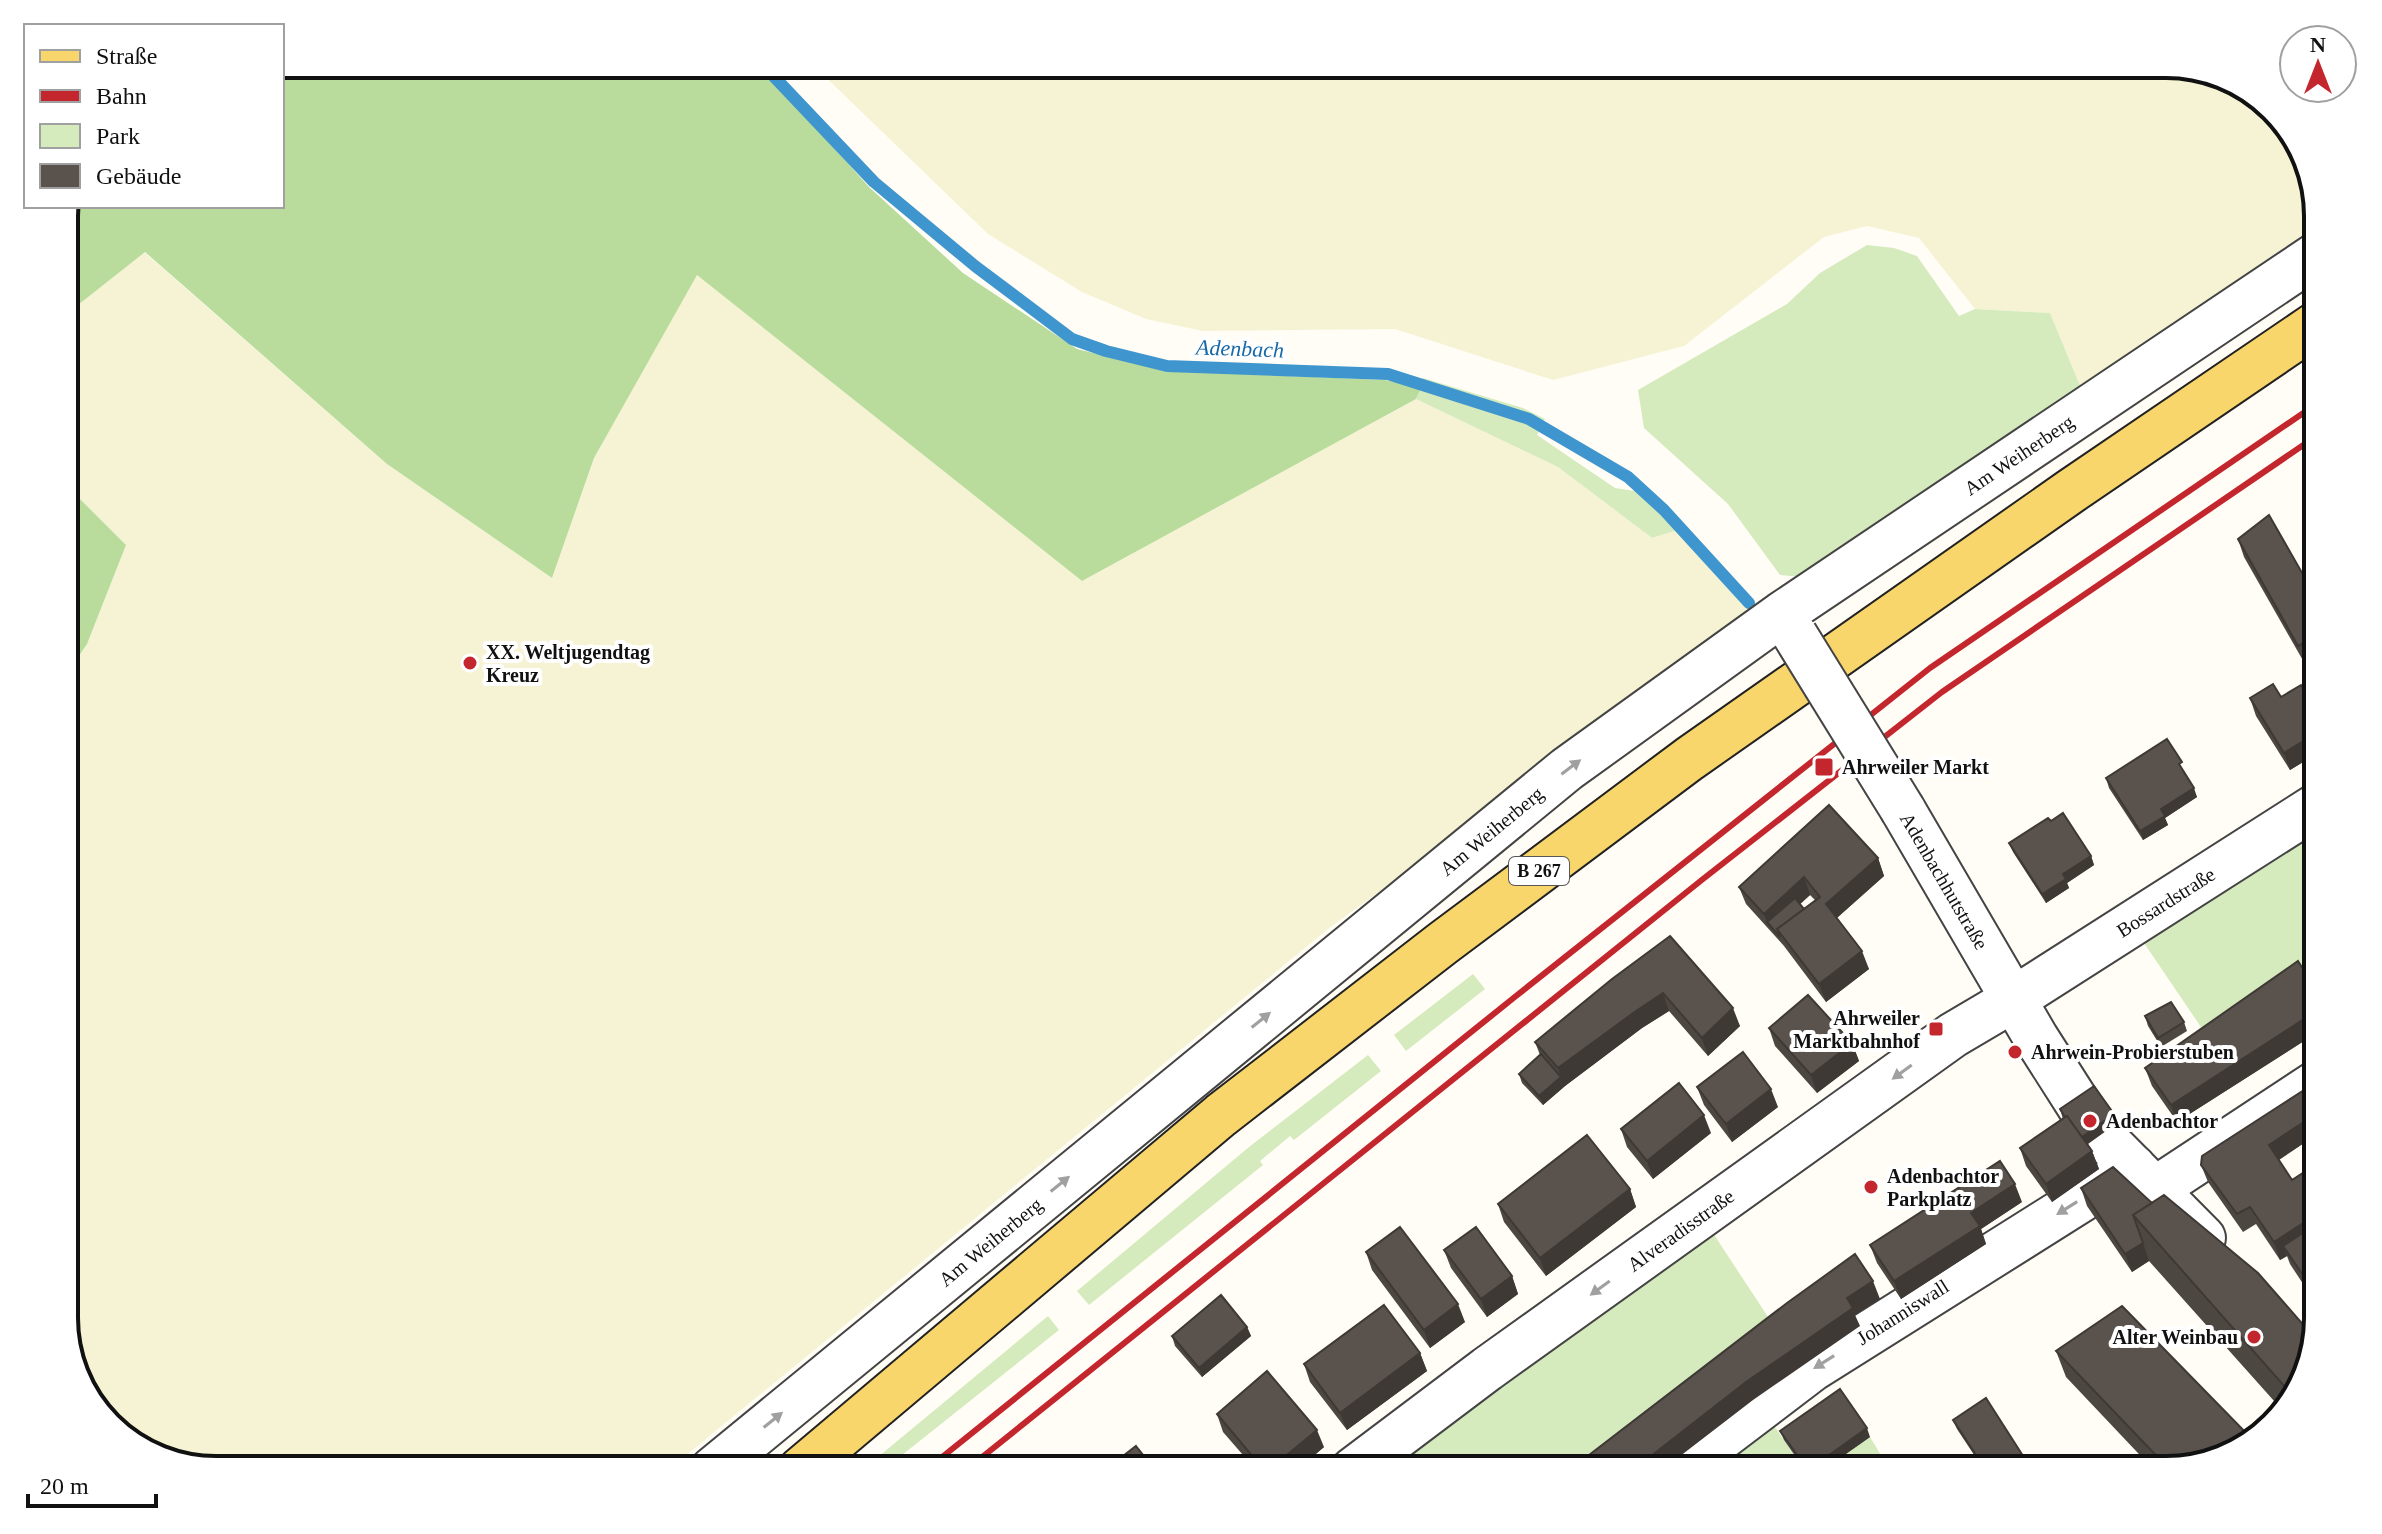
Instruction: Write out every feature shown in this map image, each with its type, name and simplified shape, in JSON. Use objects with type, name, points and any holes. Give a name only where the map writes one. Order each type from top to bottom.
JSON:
[{"type":"main road","name":"B 267","points":[[817,1456],[1221,1115],[1443,943],[1689,759],[2071,491],[2304,333]]},
{"type":"street","name":"Am Weiherberg","points":[[729,1456],[1567,769],[1788,625],[2304,264]]},
{"type":"street","name":"Adenbachhutstraße","points":[[1788,625],[1903,810],[2056,1072],[2090,1121],[2232,1267]]},
{"type":"street","name":"Bossardstraße","points":[[2014,999],[2304,814]]},
{"type":"street","name":"Alveradisstraße","points":[[1372,1456],[1487,1369],[1953,1035],[2014,999]]},
{"type":"street","name":"Johanniswall","points":[[1697,1456],[1812,1369],[2304,1090]]},
{"type":"shaded area","points":[[826,78],[2166,78],[2193,81],[2227,92],[2243,101],[2270,125],[2281,139],[2297,172],[2304,216],[2304,234],[2081,388],[2050,313],[1975,309],[1919,238],[1867,226],[1824,237],[1684,346],[1553,380],[1395,329],[1203,331],[1146,319],[1082,292],[988,234]]},
{"type":"shaded area","points":[[144,252],[387,464],[552,578],[594,458],[696,274],[1082,581],[1416,399],[1558,467],[1652,538],[1687,527],[1750,597],[1740,628],[1328,929],[685,1456],[198,1455],[155,1442],[118,1416],[88,1371],[78,1327],[78,657],[87,644],[126,545],[78,497],[78,305]]},
{"type":"green space","points":[[284,78],[772,78],[869,187],[963,273],[1077,349],[1166,371],[1385,380],[1421,387],[1416,399],[1082,581],[697,275],[594,458],[552,578],[387,464],[145,252],[78,305],[78,208],[284,208]]},
{"type":"green space","points":[[1867,245],[1894,248],[1917,256],[1959,316],[1975,309],[2050,313],[2081,388],[1801,577],[1780,575],[1728,504],[1644,428],[1638,390],[1787,304],[1820,273]]},
{"type":"green space","points":[[1423,378],[1523,408],[1545,419],[1537,435],[1615,488],[1654,494],[1687,527],[1652,538],[1558,467],[1416,399]]},
{"type":"green space","points":[[78,497],[126,545],[87,644],[78,657]]},
{"type":"green space","points":[[2304,842],[2304,972],[2207,1036],[2142,940]]},
{"type":"green space","points":[[1473,974],[1485,989],[1406,1051],[1394,1035]]},
{"type":"green space","points":[[1368,1055],[1381,1071],[1294,1140],[1290,1136],[1260,1161],[1263,1165],[1089,1305],[1077,1291],[1249,1147]]},
{"type":"green space","points":[[1707,1224],[1774,1326],[1611,1456],[1395,1456]]},
{"type":"green space","points":[[1048,1316],[1059,1330],[901,1456],[879,1456]]},
{"type":"green space","points":[[1770,1420],[1795,1456],[1722,1456]]},
{"type":"green space","points":[[1870,1437],[1882,1456],[1843,1456]]},
{"type":"building","points":[[2269,515],[2304,576],[2304,642],[2298,646],[2238,539]]},
{"type":"building","points":[[2273,684],[2281,697],[2301,685],[2304,690],[2304,741],[2284,753],[2250,698]]},
{"type":"building","points":[[2167,739],[2194,788],[2161,809],[2165,816],[2140,831],[2106,778]]},
{"type":"building","points":[[1829,805],[1878,858],[1826,904],[1862,951],[1819,984],[1777,929],[1820,897],[1804,877],[1764,914],[1739,887]]},
{"type":"building","points":[[2063,813],[2091,856],[2063,874],[2066,879],[2042,894],[2009,843],[2048,818],[2051,821]]},
{"type":"building","points":[[1795,898],[1804,909],[1777,929],[1780,937],[1767,922]]},
{"type":"building","points":[[1670,936],[1733,1008],[1702,1038],[1663,993],[1558,1068],[1535,1042]]},
{"type":"building","points":[[2298,961],[2304,971],[2304,1019],[2171,1105],[2145,1068]]},
{"type":"building","points":[[1808,995],[1852,1043],[1811,1075],[1769,1028]]},
{"type":"building","points":[[2171,1002],[2184,1022],[2158,1038],[2145,1016]]},
{"type":"building","points":[[1743,1052],[1771,1089],[1726,1124],[1697,1087]]},
{"type":"building","points":[[1541,1054],[1561,1077],[1539,1096],[1519,1074]]},
{"type":"building","points":[[1679,1083],[1704,1115],[1647,1161],[1621,1129]]},
{"type":"building","name":"Adenbachtor","points":[[2094,1086],[2114,1114],[2082,1137],[2060,1109]]},
{"type":"building","points":[[2304,1090],[2304,1122],[2269,1145],[2292,1180],[2304,1172],[2304,1223],[2274,1242],[2250,1207],[2237,1214],[2201,1165],[2202,1156]]},
{"type":"building","points":[[2067,1116],[2092,1151],[2046,1184],[2020,1148]]},
{"type":"building","points":[[1587,1135],[1630,1189],[1540,1258],[1498,1204]]},
{"type":"building","points":[[2000,1161],[2015,1184],[1971,1213],[1980,1226],[1894,1281],[1870,1245]]},
{"type":"building","points":[[2113,1167],[2152,1203],[2133,1215],[2143,1243],[2125,1254],[2081,1188]]},
{"type":"building","points":[[2164,1195],[2258,1273],[2303,1325],[2297,1362],[2285,1387],[2133,1215]]},
{"type":"building","points":[[1400,1227],[1458,1304],[1424,1330],[1366,1252]]},
{"type":"building","points":[[1476,1227],[1512,1276],[1481,1299],[1444,1250]]},
{"type":"building","points":[[2304,1232],[2304,1277],[2283,1246]]},
{"type":"building","points":[[1855,1254],[1873,1281],[1847,1298],[1853,1308],[1746,1382],[1651,1456],[1588,1456]]},
{"type":"building","points":[[1221,1295],[1247,1327],[1199,1368],[1172,1336]]},
{"type":"building","points":[[1384,1305],[1420,1353],[1340,1413],[1304,1364]]},
{"type":"building","points":[[2122,1306],[2244,1431],[2219,1446],[2202,1451],[2157,1456],[2056,1351]]},
{"type":"building","points":[[1267,1371],[1317,1430],[1286,1456],[1252,1456],[1217,1414]]},
{"type":"building","points":[[1840,1389],[1867,1428],[1828,1456],[1798,1456],[1780,1431]]},
{"type":"building","points":[[1986,1398],[2023,1456],[1977,1456],[1953,1420]]},
{"type":"building","points":[[1136,1446],[1144,1456],[1123,1456]]},
{"type":"waterway","name":"Adenbach","points":[[775,78],[874,182],[975,266],[1072,339],[1167,366],[1388,374],[1529,419],[1628,477],[1664,510],[1749,603]]},
{"type":"railway","points":[[943,1456],[1930,668],[2304,413]]},
{"type":"railway","points":[[983,1456],[1703,879],[1942,692],[2304,445]]},
{"type":"place","name":"XX. Weltjugendtag Kreuz","points":[[470,663]]},
{"type":"place","name":"Ahrweiler Markt","points":[[1824,767]]},
{"type":"place","name":"Ahrweiler Marktbahnhof","points":[[1936,1029]]},
{"type":"place","name":"Ahrwein-Probierstuben","points":[[2015,1052]]},
{"type":"place","name":"Adenbachtor","points":[[2090,1121]]},
{"type":"place","name":"Adenbachtor Parkplatz","points":[[1871,1187]]},
{"type":"place","name":"Alter Weinbau","points":[[2254,1337]]}]
